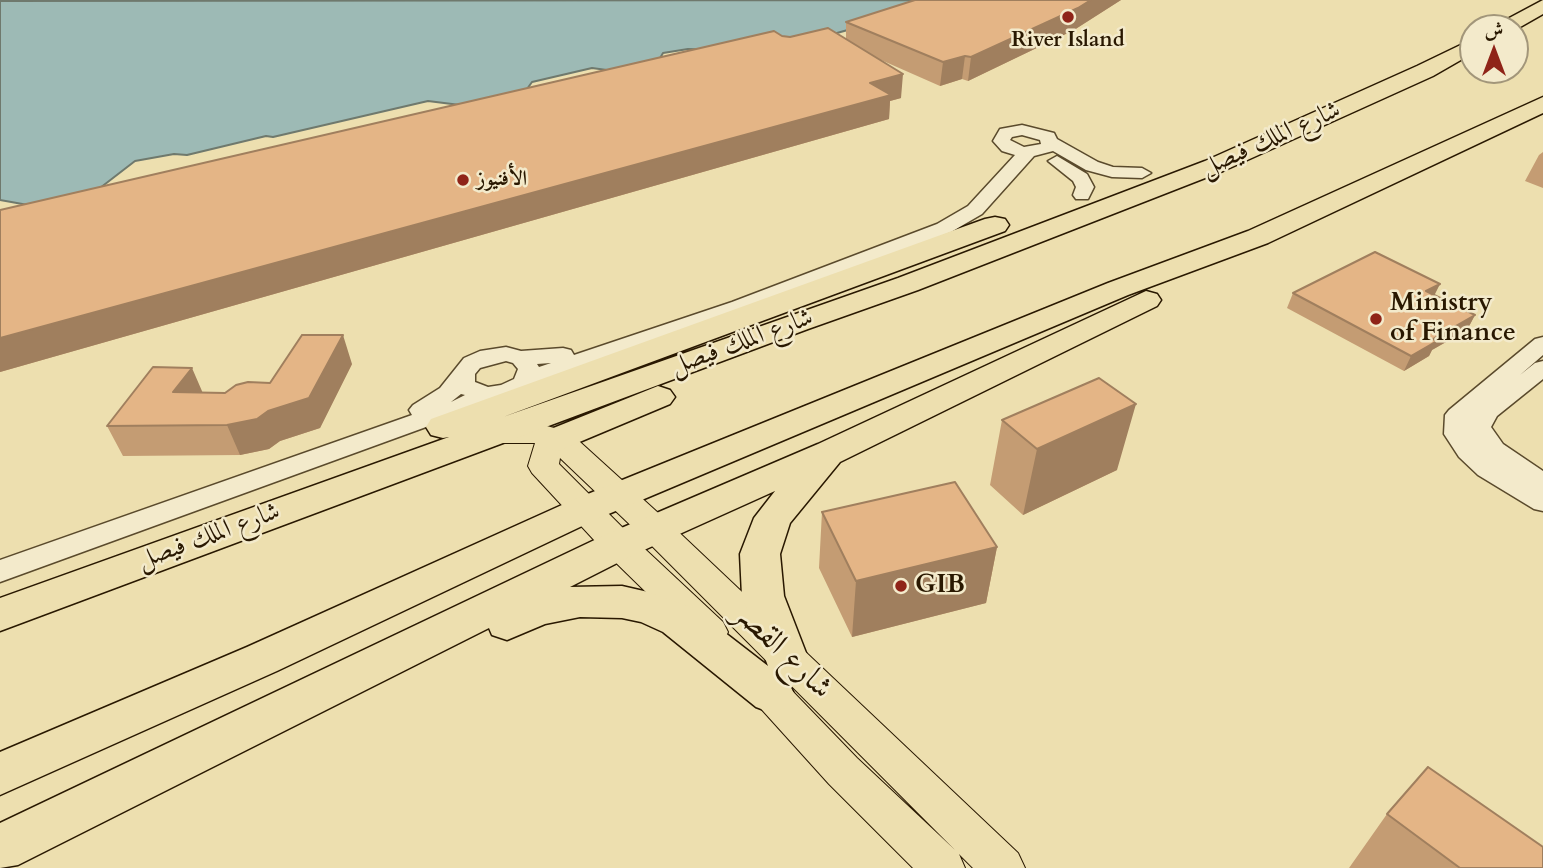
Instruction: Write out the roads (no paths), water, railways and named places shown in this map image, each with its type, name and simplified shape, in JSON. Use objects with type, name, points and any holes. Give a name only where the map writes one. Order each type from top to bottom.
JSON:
[{"type":"highway","name":"شارع الملك فيصل","points":[[0,615],[797,321],[908,284],[1214,166],[1376,93],[1459,52]]},
{"type":"highway","points":[[114,572],[181,533],[249,500],[586,372],[1082,195],[1196,150],[1305,112],[1376,93]]},
{"type":"highway","points":[[0,848],[637,537],[831,452],[1141,303],[1258,237],[1543,104]]},
{"type":"highway","points":[[1510,120],[1543,110]]},
{"type":"highway","points":[[0,774],[262,659],[603,502],[1118,289],[1258,237]]},
{"type":"highway","points":[[558,439],[748,359],[783,338],[797,321]]},
{"type":"highway","points":[[779,676],[763,596],[760,554],[773,518],[831,452]]},
{"type":"highway","points":[[53,824],[255,746],[537,609],[580,601],[622,602],[648,608],[678,620],[779,676]]},
{"type":"main road","points":[[495,433],[532,432],[558,439]]},
{"type":"main road","name":"شارع القصر","points":[[558,439],[547,448],[543,466],[603,502],[779,676],[1003,868]]},
{"type":"main road","name":"شارع القصر","points":[[779,676],[843,771],[943,868]]},
{"type":"street","points":[[1082,195],[1084,183],[1076,174],[1051,157],[1008,148],[1001,138],[1006,133],[1017,130],[1041,134],[1051,143],[1092,166],[1112,172],[1142,173]]},
{"type":"street","points":[[524,368],[739,306],[944,228],[975,210],[1014,165],[1031,152],[1046,149],[1051,143]]},
{"type":"street","points":[[0,571],[462,406],[487,394],[506,392],[524,368],[542,359],[573,352],[745,295],[936,224],[972,200],[1005,161],[1008,148]]},
{"type":"street","points":[[1543,344],[1457,415],[1456,434],[1468,451],[1487,468],[1543,502]]},
{"type":"street","points":[[0,560],[418,411],[439,400],[462,379],[463,373],[472,363],[488,356],[506,354],[524,368]]},
{"type":"street","points":[[1543,368],[1487,412],[1479,427],[1482,436],[1493,450],[1543,484]]},
{"type":"street","points":[[462,379],[470,389],[487,394]]},
{"type":"water","points":[[934,0],[855,28],[768,52],[688,49],[663,53],[659,60],[614,71],[592,68],[532,82],[527,89],[460,105],[428,101],[187,155],[174,154],[135,161],[100,188],[28,205],[0,200],[0,1]]},
{"type":"place","name":"River Island","points":[[1068,17]]},
{"type":"place","name":"الأفنيوز","points":[[463,180]]},
{"type":"place","name":"Ministry of Finance","points":[[1376,319]]},
{"type":"place","name":"GIB","points":[[901,586]]}]
